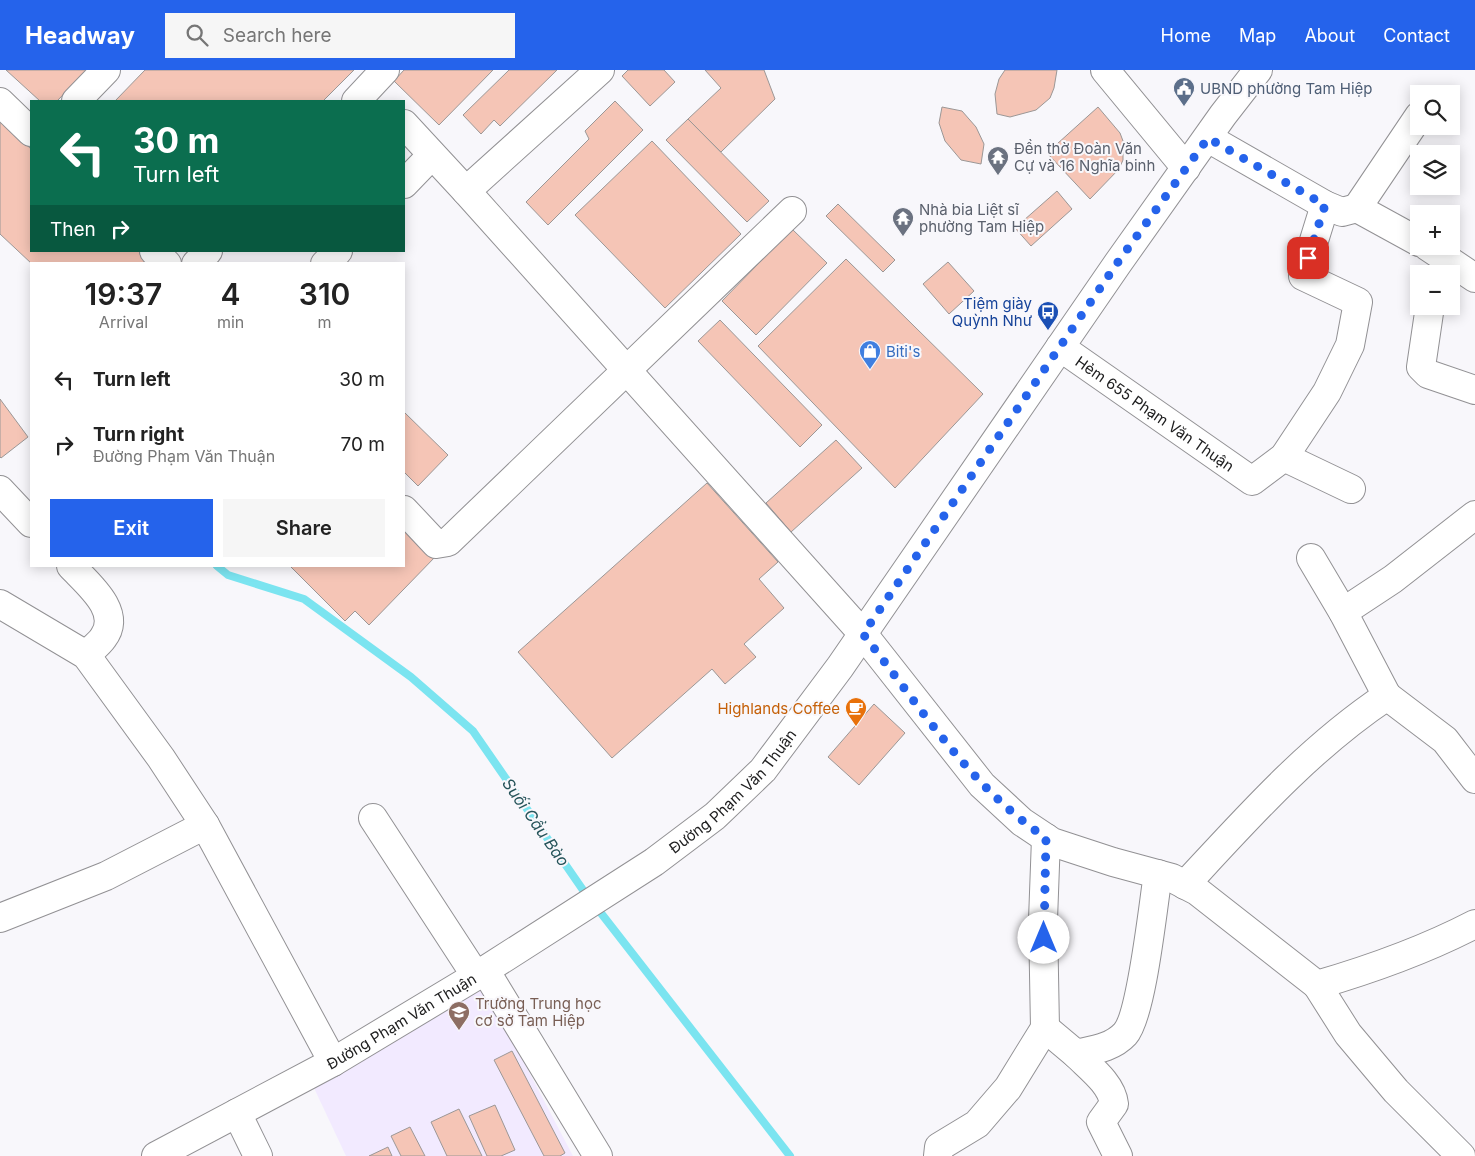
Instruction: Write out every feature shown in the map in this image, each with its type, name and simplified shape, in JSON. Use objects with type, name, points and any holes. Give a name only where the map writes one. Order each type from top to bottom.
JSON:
[{"type":"street","points":[[77,100],[106,70]]},
{"type":"street","points":[[466,190],[600,70]]},
{"type":"street","points":[[1105,70],[1186,168]]},
{"type":"street","name":"Đường Phạm Văn Thuận","points":[[156,1156],[333,1062],[480,973],[654,862],[715,816],[763,770],[863,634],[1060,346],[1223,115],[1258,70]]},
{"type":"street","points":[[0,102],[30,131]]},
{"type":"street","points":[[405,125],[466,190],[863,634],[982,784],[1022,822],[1046,838],[1113,862],[1172,878],[1197,891],[1317,985],[1348,1034],[1390,1084],[1461,1156]]},
{"type":"street","points":[[1208,138],[1325,205],[1342,212],[1357,208],[1410,129]]},
{"type":"street","points":[[405,183],[432,155]]},
{"type":"street","points":[[1325,205],[1303,276],[1358,302],[1350,345],[1327,392],[1284,457],[1351,489]]},
{"type":"street","points":[[1357,208],[1410,241]]},
{"type":"street","points":[[405,511],[436,544],[448,542],[792,211]]},
{"type":"street","points":[[155,252],[164,262]]},
{"type":"street","points":[[198,262],[207,252]]},
{"type":"street","points":[[327,262],[337,252]]},
{"type":"street","points":[[1432,255],[1475,278]]},
{"type":"street","points":[[1428,315],[1420,366],[1428,374],[1475,390]]},
{"type":"street","name":"Hẻm 655 Phạm Văn Thuận","points":[[1060,346],[1252,481],[1284,457]]},
{"type":"street","points":[[0,490],[30,522]]},
{"type":"street","points":[[1343,612],[1393,579],[1475,515]]},
{"type":"street","points":[[1311,558],[1343,612],[1387,696],[1445,740],[1475,779]]},
{"type":"street","points":[[73,567],[96,592],[109,614],[109,627],[104,638],[86,655]]},
{"type":"street","points":[[0,604],[86,655],[161,758],[205,825],[333,1062]]},
{"type":"street","points":[[1185,885],[1294,769],[1342,728],[1387,696]]},
{"type":"street","points":[[373,818],[480,973],[598,1156]]},
{"type":"street","points":[[0,918],[106,876],[205,825]]},
{"type":"street","points":[[938,1156],[939,1147],[977,1124],[1008,1088],[1045,1028],[1043,920],[1046,838]]},
{"type":"street","points":[[1076,1054],[1114,1043],[1125,1034],[1131,1024],[1136,1011],[1158,874]]},
{"type":"street","points":[[1317,985],[1372,969],[1450,937],[1475,924]]},
{"type":"street","points":[[1045,1028],[1076,1054],[1105,1083],[1114,1100],[1114,1104],[1101,1122],[1118,1156]]},
{"type":"street","points":[[237,1113],[258,1156]]},
{"type":"shaded area","name":"Trường Trung học cơ sở Tam Hiệp","points":[[485,988],[573,1156],[346,1156],[314,1088]]},
{"type":"building","points":[[6,70],[87,70],[58,100],[39,100]]},
{"type":"building","points":[[145,70],[354,70],[324,100],[116,100]]},
{"type":"building","points":[[404,70],[493,70],[439,125],[394,81]]},
{"type":"building","points":[[509,70],[557,70],[500,126],[494,120],[481,134],[463,115]]},
{"type":"building","points":[[628,70],[664,70],[675,82],[650,106],[622,76]]},
{"type":"building","points":[[705,70],[764,70],[775,99],[721,152],[688,119],[721,88]]},
{"type":"building","points":[[1005,70],[1057,70],[1050,98],[1036,110],[1010,117],[997,114],[995,94],[999,79]]},
{"type":"building","points":[[615,101],[643,130],[548,225],[526,202],[589,139],[585,131]]},
{"type":"building","points":[[942,107],[962,111],[976,127],[984,144],[981,164],[961,160],[945,141],[939,123]]},
{"type":"building","points":[[1098,107],[1120,133],[1123,141],[1123,160],[1119,169],[1090,199],[1047,153]]},
{"type":"building","points":[[688,119],[769,201],[747,222],[666,140]]},
{"type":"building","points":[[0,120],[30,148],[30,252],[140,252],[147,259],[145,262],[30,262],[0,234]]},
{"type":"building","points":[[652,141],[741,234],[665,308],[575,215]]},
{"type":"building","points":[[1057,191],[1072,209],[1031,246],[1015,228]]},
{"type":"building","points":[[838,204],[895,260],[883,272],[826,216]]},
{"type":"building","points":[[792,229],[827,263],[756,335],[722,301]]},
{"type":"building","name":"Biti's","points":[[846,259],[983,394],[895,488],[758,346]]},
{"type":"building","points":[[948,262],[974,291],[949,314],[923,284]]},
{"type":"building","points":[[720,320],[822,425],[800,447],[698,341]]},
{"type":"building","points":[[0,399],[28,437],[1,458],[0,457]]},
{"type":"building","points":[[405,413],[448,455],[418,486],[405,473]]},
{"type":"building","points":[[836,440],[862,468],[791,532],[766,503]]},
{"type":"building","points":[[707,483],[778,562],[759,579],[784,608],[744,644],[756,657],[725,684],[712,669],[612,758],[518,652]]},
{"type":"building","points":[[405,525],[436,556],[369,625],[355,611],[345,621],[291,567],[405,567]]},
{"type":"building","points":[[874,704],[905,733],[859,785],[828,757]]},
{"type":"building","points":[[512,1051],[565,1153],[560,1156],[544,1156],[494,1060]]},
{"type":"building","points":[[495,1105],[515,1150],[501,1156],[487,1156],[469,1116]]},
{"type":"building","points":[[459,1109],[482,1156],[447,1156],[431,1122]]},
{"type":"building","points":[[410,1127],[425,1156],[401,1156],[391,1136]]},
{"type":"building","points":[[388,1147],[392,1156],[369,1156]]},
{"type":"waterway","name":"Suối Cầu Bào","points":[[218,567],[228,575],[304,599],[411,677],[473,731],[583,890],[790,1156]]},
{"type":"place","name":"UBND phường Tam Hiệp","points":[[1184,107]]},
{"type":"place","name":"Đền thờ Đoàn Văn Cự và 16 Nghĩa binh","points":[[998,176]]},
{"type":"place","name":"Nhà bia Liệt sĩ phường Tam Hiệp","points":[[903,237]]},
{"type":"place","name":"Tiệm giày Quỳnh Như","points":[[1048,331]]},
{"type":"place","name":"Biti's","points":[[870,370]]},
{"type":"place","name":"Highlands Coffee","points":[[856,727]]},
{"type":"place","name":"Trường Trung học cơ sở Tam Hiệp","points":[[459,1031]]},
{"type":"route","points":[[1044,938],[1046,838],[1022,822],[982,784],[863,634],[1118,262],[1208,138],[1325,205],[1308,258]]}]
